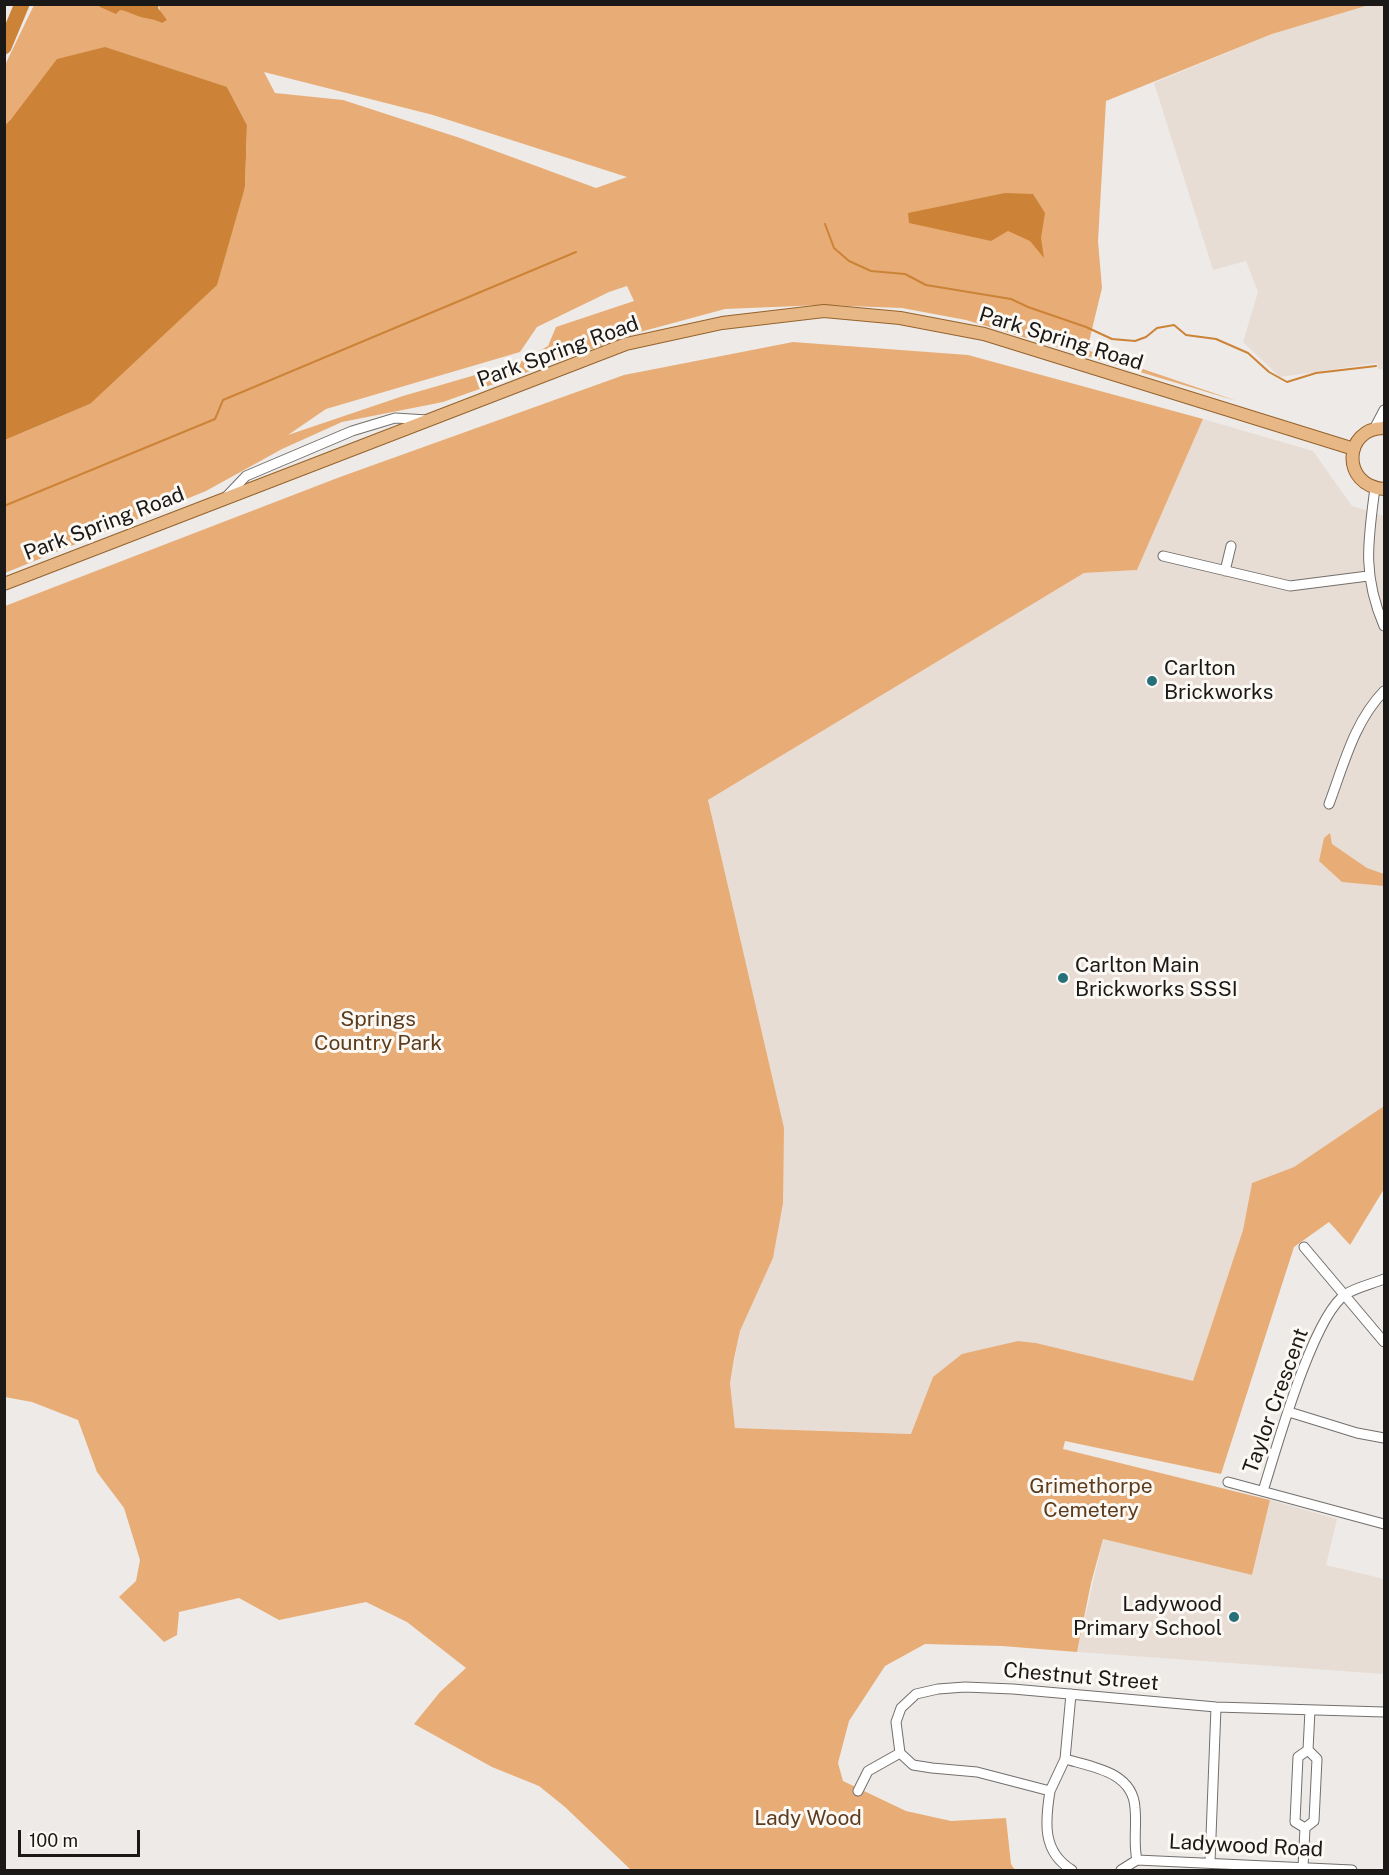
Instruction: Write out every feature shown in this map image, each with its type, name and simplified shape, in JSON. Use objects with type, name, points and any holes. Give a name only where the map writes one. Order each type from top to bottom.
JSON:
[{"type":"main road","name":"Park Spring Road","points":[[4,584],[626,345],[722,323],[824,311],[900,318],[984,334],[1354,449]]},
{"type":"main road","points":[[1379,428],[1361,436],[1354,449],[1353,465],[1361,480],[1380,488]]},
{"type":"street","points":[[1379,428],[1384,410]]},
{"type":"street","points":[[1380,488],[1368,542],[1368,576],[1376,608],[1384,626]]},
{"type":"street","points":[[1225,571],[1231,546]]},
{"type":"street","points":[[1163,556],[1290,586],[1368,576]]},
{"type":"street","points":[[1329,804],[1358,726],[1384,691]]},
{"type":"street","points":[[1304,1247],[1384,1342]]},
{"type":"street","points":[[1345,1294],[1384,1279]]},
{"type":"street","name":"Taylor Crescent","points":[[1263,1491],[1301,1373],[1327,1315],[1345,1294]]},
{"type":"street","points":[[1289,1412],[1384,1438]]},
{"type":"street","points":[[1228,1482],[1384,1524]]},
{"type":"street","name":"Chestnut Street","points":[[900,1753],[896,1722],[901,1708],[916,1694],[938,1689],[965,1687],[1013,1689],[1216,1707],[1384,1712]]},
{"type":"street","points":[[1071,1694],[1065,1759],[1050,1791],[1047,1820],[1051,1850],[1058,1861],[1072,1870]]},
{"type":"street","points":[[1210,1862],[1216,1707]]},
{"type":"street","points":[[1303,1867],[1305,1828],[1314,1821],[1317,1759],[1308,1749],[1310,1710]]},
{"type":"street","points":[[1305,1828],[1295,1822],[1298,1757],[1308,1749]]},
{"type":"street","points":[[858,1791],[868,1771],[900,1753],[906,1760],[919,1767],[977,1772],[1050,1791]]},
{"type":"street","points":[[1065,1759],[1110,1772],[1129,1788],[1136,1809],[1137,1860],[1121,1870]]},
{"type":"street","name":"Ladywood Road","points":[[1137,1860],[1352,1870]]},
{"type":"shaded area","points":[[98,5],[159,5],[158,8],[167,20],[162,23],[120,10],[116,14]]},
{"type":"shaded area","points":[[1369,5],[1384,5],[1384,370],[1378,369],[1377,363],[1280,377],[1243,342],[1258,292],[1246,261],[1213,270],[1154,83],[1272,34]]},
{"type":"shaded area","points":[[105,47],[227,87],[247,125],[245,187],[217,285],[90,404],[5,440],[5,125],[57,59]]},
{"type":"shaded area","points":[[1005,193],[1033,194],[1045,213],[1041,238],[1044,258],[1030,241],[1008,231],[991,241],[909,223],[908,213]]},
{"type":"shaded area","points":[[1203,419],[1313,451],[1352,506],[1384,516],[1384,1106],[1294,1167],[1252,1183],[1243,1230],[1193,1382],[1036,1343],[1018,1341],[911,1434],[735,1428],[730,1383],[740,1331],[773,1258],[708,800],[1084,573],[1137,570]]},
{"type":"shaded area","name":"Ladywood Primary School","points":[[1270,1500],[1337,1519],[1326,1565],[1384,1579],[1384,1674],[1077,1652],[1103,1539],[1252,1575]]},
{"type":"green space","points":[[34,5],[100,5],[133,12],[141,17],[150,17],[162,23],[159,5],[1369,5],[1272,34],[1106,101],[1098,241],[1102,288],[1087,350],[1237,401],[966,320],[902,308],[822,305],[725,309],[640,332],[443,402],[342,422],[282,449],[206,491],[5,573],[5,440],[90,404],[245,188],[247,125],[227,87],[12,118],[5,125],[5,65]],"holes":[[[264,72],[433,115],[627,177],[596,188],[460,138],[343,100],[275,93]],[[627,286],[634,301],[556,327],[548,346],[520,362],[403,396],[288,435],[326,409],[520,352],[537,327],[609,292]]]},
{"type":"green space","name":"Springs Country Park","points":[[793,342],[968,355],[1203,419],[1137,570],[1084,573],[708,800],[784,1128],[783,1203],[773,1258],[740,1331],[730,1383],[735,1428],[911,1434],[933,1377],[962,1354],[1018,1341],[1036,1343],[1193,1381],[1243,1230],[1252,1183],[1294,1167],[1384,1106],[1384,1189],[1350,1245],[1329,1222],[1294,1247],[1221,1474],[1065,1441],[1063,1449],[1270,1500],[1252,1575],[1103,1539],[1091,1583],[1077,1652],[1002,1646],[925,1644],[885,1666],[849,1721],[838,1763],[843,1781],[906,1811],[951,1821],[1006,1818],[1011,1864],[1015,1870],[631,1870],[565,1807],[539,1786],[492,1767],[414,1724],[440,1692],[466,1668],[407,1622],[366,1602],[279,1620],[239,1598],[179,1612],[177,1635],[164,1642],[119,1597],[136,1581],[140,1560],[124,1508],[97,1472],[78,1420],[32,1402],[5,1397],[5,606],[340,477],[624,375]]},
{"type":"green space","points":[[1330,833],[1332,844],[1367,868],[1384,874],[1384,886],[1342,882],[1319,861],[1324,838]]},
{"type":"waterway","points":[[4,47],[22,4]]},
{"type":"waterway","points":[[825,224],[834,248],[849,261],[871,271],[905,274],[926,285],[1011,299],[1112,339],[1135,341],[1146,337],[1157,328],[1174,325],[1186,335],[1216,339],[1248,353],[1269,372],[1287,382],[1316,373],[1376,366]]},
{"type":"waterway","points":[[4,506],[215,419],[223,400],[576,252]]},
{"type":"place","name":"Carlton Brickworks","points":[[1152,681]]},
{"type":"place","name":"Carlton Main Brickworks SSSI","points":[[1063,978]]},
{"type":"place","name":"Ladywood Primary School","points":[[1234,1617]]},
{"type":"park label","name":"Grimethorpe Cemetery","points":[[1091,1499]]},
{"type":"park label","name":"Lady Wood","points":[[808,1819]]}]
